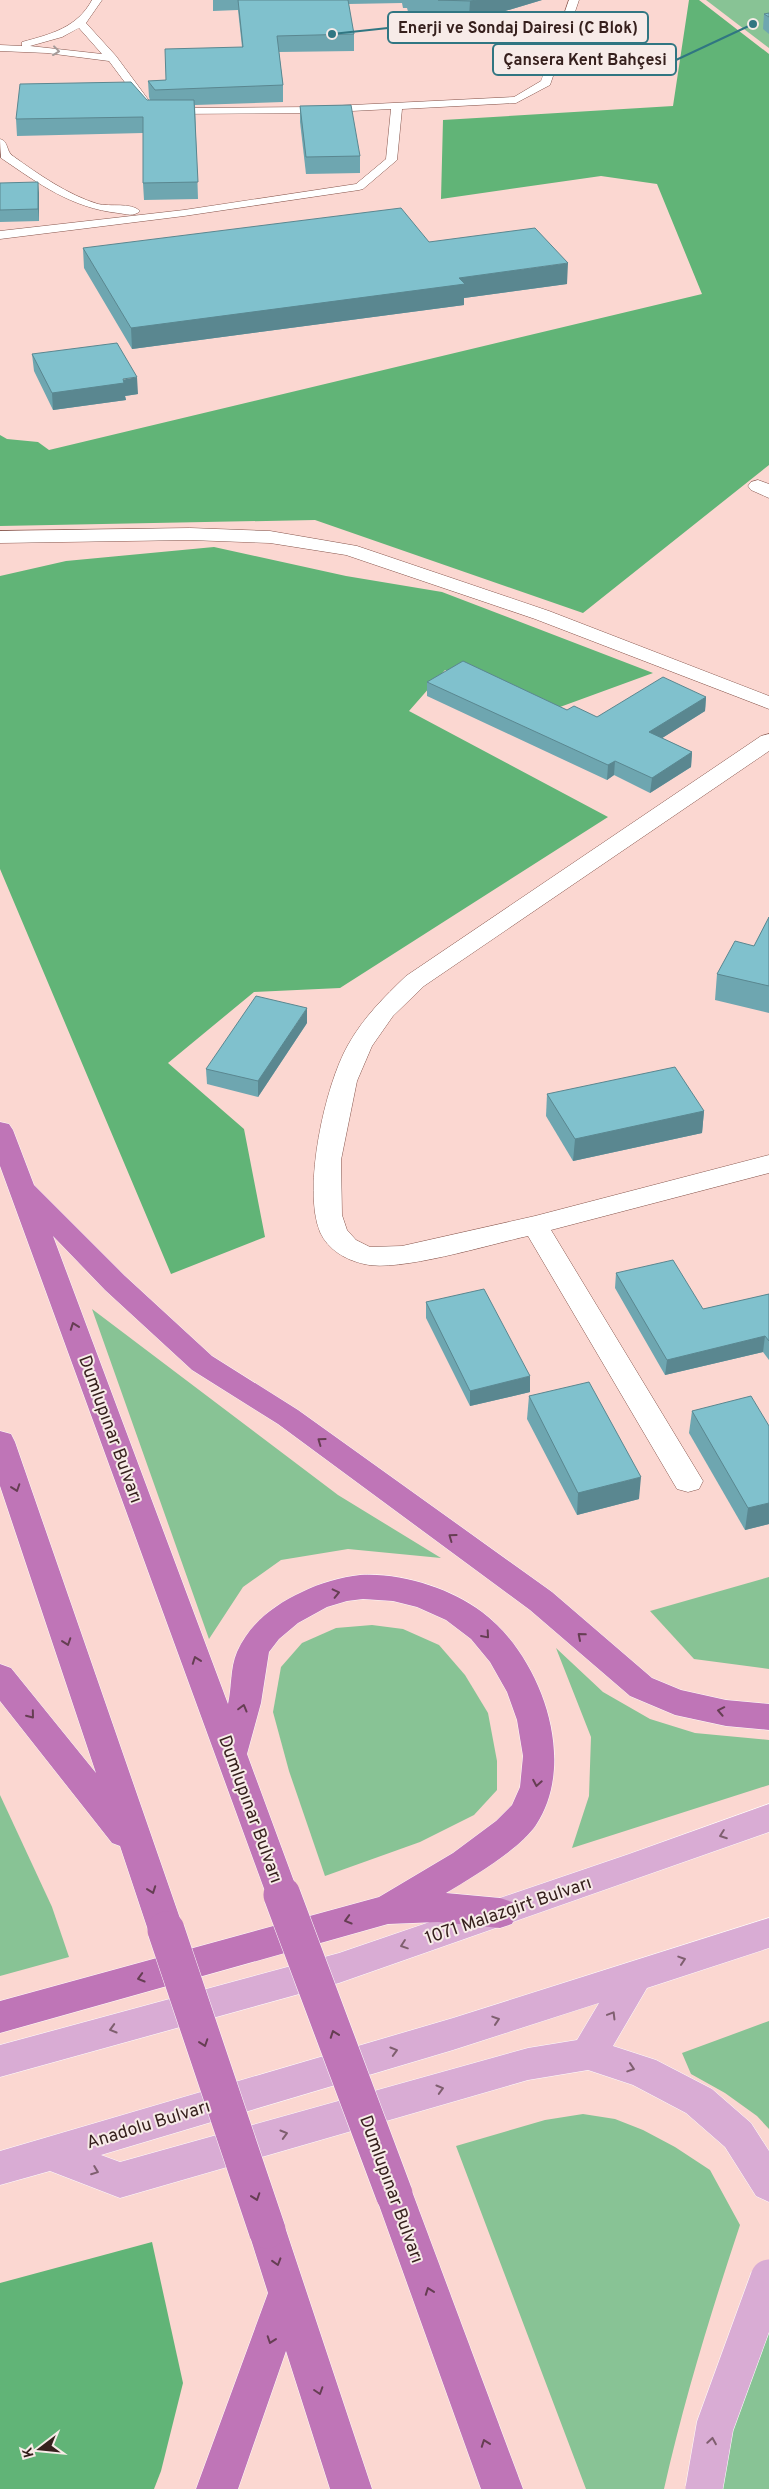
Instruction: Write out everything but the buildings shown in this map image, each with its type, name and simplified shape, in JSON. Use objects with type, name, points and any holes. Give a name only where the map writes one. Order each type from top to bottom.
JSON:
[{"type":"highway","name":"Dumlupınar Bulvarı","points":[[0,1130],[502,2489]]},
{"type":"highway","points":[[24,1191],[115,1283],[202,1363],[288,1417],[541,1601],[641,1687],[676,1702],[769,1718]]},
{"type":"highway","points":[[0,1442],[267,2230],[351,2489]]},
{"type":"highway","points":[[230,1755],[246,1696],[253,1652],[278,1619],[316,1598],[361,1587],[384,1588],[442,1604],[461,1614],[480,1628],[501,1652],[518,1680],[533,1713],[539,1745],[540,1769],[536,1792],[524,1816],[495,1842],[468,1861],[388,1909]]},
{"type":"highway","points":[[0,1677],[137,1850]]},
{"type":"highway","points":[[0,2017],[388,1909],[438,1907],[500,1913]]},
{"type":"highway","points":[[217,2489],[287,2294]]},
{"type":"main road","name":"1071 Malazgirt Bulvarı","points":[[0,2061],[244,1992],[339,1968],[769,1818]]},
{"type":"main road","points":[[588,2054],[635,1975],[769,1933]]},
{"type":"main road","name":"Anadolu Bulvarı","points":[[0,2168],[453,2034],[635,1975]]},
{"type":"main road","points":[[49,2153],[120,2180],[528,2064],[588,2054],[643,2072],[699,2101],[738,2135],[769,2184]]},
{"type":"main road","points":[[704,2489],[715,2426],[769,2278]]},
{"type":"street","points":[[0,537],[190,534],[270,537],[350,550],[542,615],[769,703]]},
{"type":"street","points":[[0,552],[71,537]]},
{"type":"street","points":[[769,741],[415,981],[384,1011],[360,1045],[344,1081],[328,1160],[328,1215],[334,1233],[346,1247],[367,1256],[402,1255],[535,1225],[769,1164]]},
{"type":"street","points":[[535,1225],[688,1481]]},
{"type":"lane","points":[[4,48],[60,34],[82,24],[92,13],[98,0]]},
{"type":"lane","points":[[82,24],[157,111],[312,110],[397,106],[516,100],[546,83],[574,0]]},
{"type":"lane","points":[[4,48],[47,50],[112,58]]},
{"type":"lane","points":[[0,235],[166,215],[359,187],[391,160],[397,106]]},
{"type":"lane","points":[[0,142],[5,156],[51,188],[96,207],[166,215]]},
{"type":"green space","points":[[689,0],[699,0],[769,54],[769,465],[583,613],[315,520],[0,526],[0,435],[7,439],[38,442],[49,450],[702,294],[657,184],[601,176],[441,199],[443,120],[673,106]]},
{"type":"green space","points":[[706,0],[769,0],[769,48]]},
{"type":"green space","points":[[214,547],[346,576],[442,592],[653,673],[549,711],[445,670],[409,711],[608,817],[340,988],[254,992],[168,1063],[244,1129],[265,1237],[171,1274],[0,869],[0,576],[66,561]]},
{"type":"green space","points":[[92,1309],[338,1495],[441,1558],[348,1549],[281,1560],[243,1587],[209,1639]]},
{"type":"green space","points":[[769,1577],[769,1669],[694,1659],[650,1611]]},
{"type":"green space","points":[[372,1625],[403,1629],[439,1645],[465,1675],[488,1713],[497,1761],[497,1790],[474,1815],[420,1842],[325,1876],[289,1771],[273,1712],[281,1667],[302,1643],[336,1628]]},
{"type":"green space","points":[[556,1648],[603,1692],[650,1719],[695,1733],[769,1740],[769,1785],[572,1848],[589,1796],[591,1737]]},
{"type":"green space","points":[[0,1795],[52,1907],[69,1957],[0,1976]]},
{"type":"green space","points":[[769,2021],[769,2129],[757,2116],[725,2093],[691,2074],[682,2053]]},
{"type":"green space","points":[[583,2114],[615,2119],[643,2130],[675,2147],[710,2170],[740,2225],[680,2422],[664,2489],[586,2489],[456,2146],[545,2120]]},
{"type":"green space","points":[[152,2242],[183,2383],[161,2471],[154,2489],[0,2489],[0,2283]]},
{"type":"green space","points":[[769,2279],[769,2489],[703,2489]]},
{"type":"place","name":"Çansera Kent Bahçesi","points":[[753,24]]},
{"type":"place","name":"Enerji ve Sondaj Dairesi (C Blok)","points":[[332,34]]}]
